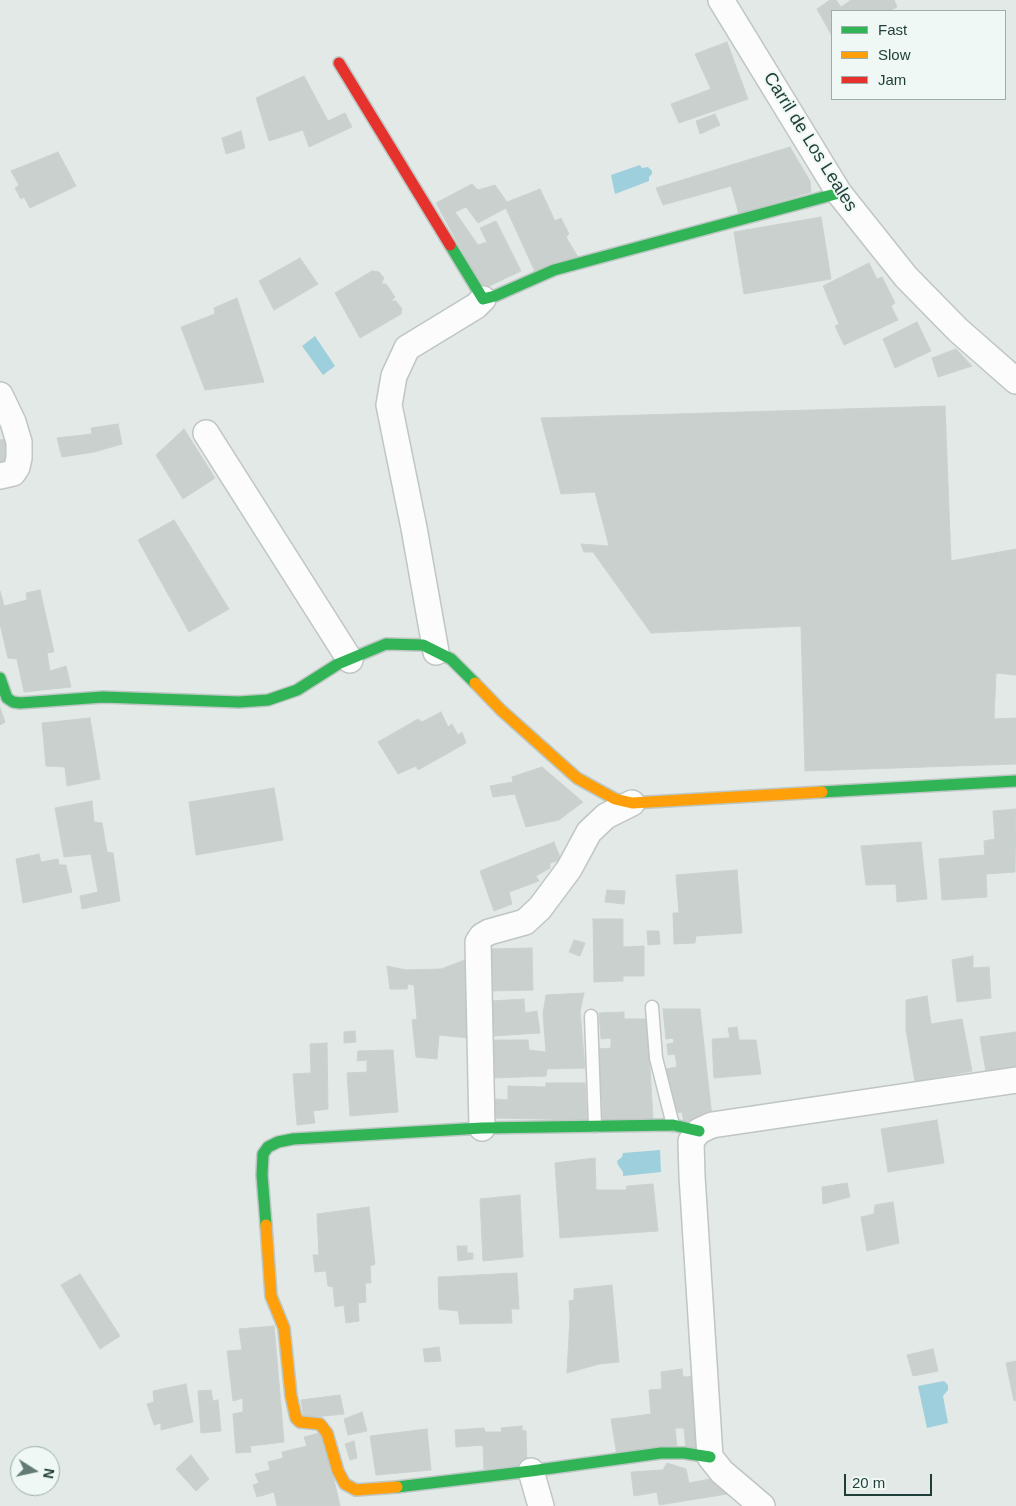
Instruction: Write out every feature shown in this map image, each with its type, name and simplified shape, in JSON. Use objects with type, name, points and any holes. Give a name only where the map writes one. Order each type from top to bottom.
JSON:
[{"type":"street","name":"Carril de Los Leales","points":[[721,0],[839,194],[906,277],[958,330],[1016,381]]},
{"type":"street","points":[[339,63],[483,298]]},
{"type":"street","points":[[436,652],[414,528],[389,405],[394,376],[407,348],[476,306],[483,298],[495,296],[554,270],[839,194]]},
{"type":"street","points":[[0,395],[19,442],[19,458],[17,467],[13,472],[0,476]]},
{"type":"street","points":[[206,433],[350,660]]},
{"type":"street","points":[[0,678],[7,698],[13,702],[20,703],[103,697],[268,700],[297,690],[338,664],[386,644],[423,645],[451,659],[501,710],[578,778],[615,799],[632,803],[1016,781]]},
{"type":"street","points":[[482,1128],[478,942],[482,936],[489,932],[524,922],[540,908],[569,869],[589,832],[606,816],[632,803]]},
{"type":"street","points":[[762,1506],[722,1472],[710,1457],[691,1141],[699,1131],[712,1125],[1016,1080]]},
{"type":"street","points":[[699,1131],[673,1126],[482,1128],[294,1139],[278,1142],[268,1147],[263,1154],[262,1174],[271,1296],[284,1328],[291,1396],[296,1418],[300,1422],[320,1424],[327,1433],[338,1471],[345,1484],[356,1490],[371,1490],[661,1453],[684,1453],[710,1457]]},
{"type":"street","points":[[531,1471],[541,1506]]},
{"type":"lane","points":[[652,1007],[656,1058],[673,1126]]},
{"type":"lane","points":[[591,1016],[596,1126]]},
{"type":"water","points":[[640,165],[642,168],[648,167],[652,171],[649,181],[615,194],[611,175]]},
{"type":"water","points":[[315,336],[335,366],[323,375],[302,346]]},
{"type":"water","points":[[660,1150],[661,1172],[623,1176],[617,1161],[622,1157],[623,1153]]},
{"type":"water","points":[[944,1381],[948,1385],[948,1390],[943,1396],[948,1423],[927,1428],[918,1386]]},
{"type":"building","points":[[830,0],[836,0],[841,7],[851,0],[894,0],[897,7],[892,10],[831,10],[831,34],[817,9]]},
{"type":"building","points":[[727,42],[748,99],[679,123],[671,104],[711,89],[695,54]]},
{"type":"building","points":[[304,76],[328,121],[345,113],[352,127],[309,147],[303,130],[269,141],[256,98]]},
{"type":"building","points":[[715,114],[720,125],[700,134],[696,121]]},
{"type":"building","points":[[241,131],[245,148],[226,154],[222,138]]},
{"type":"building","points":[[790,147],[810,181],[811,192],[739,214],[731,186],[663,205],[656,188]]},
{"type":"building","points":[[58,152],[76,186],[30,208],[24,197],[21,199],[15,188],[19,185],[11,171]]},
{"type":"building","points":[[472,184],[478,190],[495,185],[507,202],[540,189],[555,221],[561,218],[569,234],[566,237],[578,257],[536,274],[506,208],[478,223],[466,207],[455,212],[478,245],[487,242],[480,228],[496,221],[521,271],[483,289],[436,203]]},
{"type":"building","points":[[821,217],[831,279],[744,294],[734,232]]},
{"type":"building","points":[[300,258],[318,284],[274,310],[259,281]]},
{"type":"building","points":[[869,263],[877,279],[882,277],[895,303],[891,306],[898,320],[844,345],[835,326],[839,324],[823,286]]},
{"type":"building","points":[[372,271],[379,272],[384,278],[381,284],[386,284],[395,297],[391,301],[396,301],[402,309],[401,314],[360,338],[335,293]]},
{"type":"building","points":[[237,298],[264,382],[205,390],[181,327],[215,314],[214,308]]},
{"type":"building","points":[[917,322],[931,351],[895,368],[883,339]]},
{"type":"building","points":[[956,349],[972,366],[938,377],[932,358]]},
{"type":"building","points":[[945,406],[951,561],[1016,549],[1016,675],[996,673],[994,719],[1016,718],[1016,764],[805,771],[801,626],[651,633],[593,552],[584,552],[581,544],[609,546],[595,492],[561,494],[541,418]]},
{"type":"building","points":[[118,424],[122,444],[94,452],[62,457],[57,438],[92,434],[91,428]]},
{"type":"building","points":[[184,429],[215,478],[183,499],[156,455]]},
{"type":"building","points":[[7,439],[14,459],[0,468],[0,440]]},
{"type":"building","points":[[174,520],[229,609],[189,632],[138,540]]},
{"type":"building","points":[[40,590],[54,652],[47,653],[50,671],[66,666],[71,687],[24,692],[17,659],[8,658],[0,624],[0,591],[4,606],[27,600],[26,593]]},
{"type":"building","points":[[0,708],[5,722],[0,725]]},
{"type":"building","points":[[441,712],[448,727],[452,724],[458,735],[462,732],[466,743],[418,770],[416,766],[398,774],[378,742],[418,719],[422,722]]},
{"type":"building","points":[[90,718],[100,779],[67,786],[65,767],[46,766],[42,723]]},
{"type":"building","points":[[542,767],[583,802],[559,820],[526,827],[515,794],[493,797],[490,786],[513,782],[512,777]]},
{"type":"building","points":[[274,788],[283,840],[196,855],[189,802]]},
{"type":"building","points":[[92,801],[94,822],[102,823],[107,852],[113,853],[120,901],[82,909],[80,896],[98,892],[91,854],[64,857],[55,808]]},
{"type":"building","points":[[1016,809],[1015,872],[986,874],[984,841],[995,839],[993,811]]},
{"type":"building","points":[[554,842],[561,860],[550,863],[550,868],[536,876],[539,881],[509,892],[512,904],[494,911],[480,871]]},
{"type":"building","points":[[921,842],[927,899],[897,902],[896,884],[866,885],[861,846]]},
{"type":"building","points":[[39,854],[41,862],[58,859],[59,865],[66,865],[72,892],[23,903],[16,859]]},
{"type":"building","points":[[985,855],[987,897],[942,900],[939,859]]},
{"type":"building","points":[[737,870],[742,933],[696,936],[695,943],[674,944],[673,913],[679,913],[676,875]]},
{"type":"building","points":[[607,890],[625,891],[624,904],[605,902]]},
{"type":"building","points":[[593,919],[623,919],[623,947],[644,946],[644,976],[623,976],[623,981],[594,982]]},
{"type":"building","points":[[647,931],[659,931],[660,944],[648,945]]},
{"type":"building","points":[[574,940],[585,943],[580,956],[569,952]]},
{"type":"building","points":[[532,948],[533,990],[491,991],[490,949]]},
{"type":"building","points":[[973,956],[973,968],[989,967],[991,998],[957,1002],[952,960]]},
{"type":"building","points":[[465,960],[469,1038],[439,1035],[437,1059],[416,1057],[412,1020],[417,1019],[414,985],[408,984],[407,989],[390,989],[387,966],[406,970],[441,969]]},
{"type":"building","points":[[584,993],[580,1011],[585,1068],[547,1069],[546,1076],[494,1078],[492,1040],[528,1040],[529,1050],[546,1052],[543,1014],[546,995]]},
{"type":"building","points":[[927,996],[931,1024],[962,1019],[972,1071],[915,1082],[906,1030],[906,1000]]},
{"type":"building","points":[[524,999],[525,1013],[537,1011],[540,1033],[493,1036],[491,1001]]},
{"type":"building","points":[[663,1009],[700,1009],[712,1117],[684,1122],[682,1112],[673,1113],[665,1069],[677,1067],[675,1054],[668,1055],[667,1044],[674,1043],[673,1038],[666,1039]]},
{"type":"building","points":[[624,1012],[624,1019],[647,1019],[653,1119],[603,1122],[599,1049],[611,1048],[611,1038],[601,1039],[599,1013]]},
{"type":"building","points":[[737,1027],[739,1040],[756,1040],[761,1074],[714,1078],[712,1039],[730,1038],[728,1028]]},
{"type":"building","points":[[355,1031],[356,1042],[344,1043],[344,1032]]},
{"type":"building","points":[[1016,1032],[1016,1071],[988,1083],[980,1037]]},
{"type":"building","points":[[327,1043],[328,1109],[313,1111],[315,1123],[297,1125],[293,1074],[311,1073],[310,1044]]},
{"type":"building","points":[[393,1050],[398,1112],[350,1116],[347,1073],[367,1072],[367,1060],[357,1061],[358,1051]]},
{"type":"building","points":[[546,1083],[585,1083],[587,1120],[494,1118],[494,1099],[508,1100],[508,1086],[546,1087]]},
{"type":"building","points":[[937,1120],[944,1163],[888,1172],[881,1129]]},
{"type":"building","points":[[595,1158],[596,1190],[626,1190],[627,1186],[653,1184],[658,1231],[560,1238],[555,1163]]},
{"type":"building","points":[[847,1183],[850,1197],[823,1204],[822,1187]]},
{"type":"building","points":[[520,1195],[523,1257],[483,1261],[480,1199]]},
{"type":"building","points":[[893,1202],[899,1243],[867,1251],[861,1217],[874,1214],[875,1205]]},
{"type":"building","points":[[369,1207],[375,1264],[370,1266],[371,1283],[365,1283],[366,1302],[358,1303],[359,1321],[346,1323],[344,1305],[335,1307],[333,1287],[328,1286],[326,1271],[315,1272],[313,1255],[319,1255],[317,1214]]},
{"type":"building","points":[[457,1246],[467,1246],[467,1253],[473,1253],[473,1259],[458,1261]]},
{"type":"building","points":[[517,1273],[519,1309],[511,1309],[512,1323],[460,1324],[458,1311],[439,1309],[438,1277]]},
{"type":"building","points":[[80,1274],[120,1336],[100,1349],[61,1285]]},
{"type":"building","points":[[612,1285],[619,1362],[599,1364],[567,1373],[569,1301],[574,1300],[574,1289]]},
{"type":"building","points":[[274,1326],[280,1394],[233,1401],[227,1351],[242,1350],[239,1329]]},
{"type":"building","points":[[439,1347],[441,1361],[425,1362],[423,1349]]},
{"type":"building","points":[[933,1349],[938,1371],[913,1376],[907,1355]]},
{"type":"building","points":[[1016,1361],[1016,1400],[1014,1401],[1006,1363]]},
{"type":"building","points":[[682,1369],[683,1377],[700,1376],[704,1453],[686,1450],[684,1428],[675,1428],[677,1448],[635,1454],[629,1417],[651,1414],[649,1390],[662,1389],[661,1372]]},
{"type":"building","points":[[186,1384],[193,1422],[161,1430],[161,1423],[154,1425],[147,1404],[154,1402],[153,1391]]},
{"type":"building","points":[[211,1390],[213,1402],[199,1404],[198,1391]]},
{"type":"building","points":[[280,1394],[284,1442],[250,1446],[251,1452],[236,1453],[233,1414],[243,1412],[243,1398]]},
{"type":"building","points":[[340,1395],[344,1414],[304,1418],[301,1400]]},
{"type":"building","points":[[218,1400],[221,1431],[201,1433],[199,1404]]},
{"type":"building","points":[[362,1412],[367,1431],[348,1435],[344,1419]]},
{"type":"building","points":[[629,1417],[635,1454],[617,1456],[611,1419]]},
{"type":"building","points":[[522,1426],[522,1430],[526,1431],[527,1465],[484,1469],[483,1445],[456,1447],[455,1430],[484,1428],[485,1432],[502,1432],[501,1428]]},
{"type":"building","points":[[427,1429],[431,1470],[376,1475],[370,1436]]},
{"type":"building","points":[[323,1432],[340,1506],[277,1506],[274,1492],[257,1497],[253,1485],[259,1483],[255,1474],[270,1470],[268,1462],[283,1458],[282,1452],[307,1446],[304,1437]]},
{"type":"building","points":[[354,1441],[357,1458],[350,1460],[345,1444]]},
{"type":"building","points":[[191,1455],[209,1479],[196,1491],[176,1469]]},
{"type":"building","points":[[667,1463],[686,1469],[689,1483],[710,1479],[727,1494],[659,1505],[657,1492],[634,1496],[631,1472],[663,1470]]},
{"type":"traffic: fast","points":[[450,245],[483,299],[495,296],[554,270],[839,193]]},
{"type":"traffic: fast","points":[[0,678],[7,698],[13,702],[20,703],[103,697],[239,702],[268,700],[297,690],[338,664],[386,644],[423,645],[451,659],[475,683]]},
{"type":"traffic: fast","points":[[822,792],[1016,781]]},
{"type":"traffic: fast","points":[[266,1225],[262,1175],[263,1154],[268,1147],[278,1142],[293,1139],[482,1128],[673,1125],[699,1131]]},
{"type":"traffic: fast","points":[[397,1487],[661,1453],[684,1453],[710,1457]]},
{"type":"traffic: slow","points":[[475,683],[501,710],[577,778],[615,799],[632,803],[822,792]]},
{"type":"traffic: slow","points":[[266,1225],[271,1296],[284,1328],[291,1396],[296,1418],[300,1422],[320,1424],[327,1433],[338,1471],[345,1484],[356,1490],[397,1487]]},
{"type":"traffic: jam","points":[[339,63],[450,245]]}]
